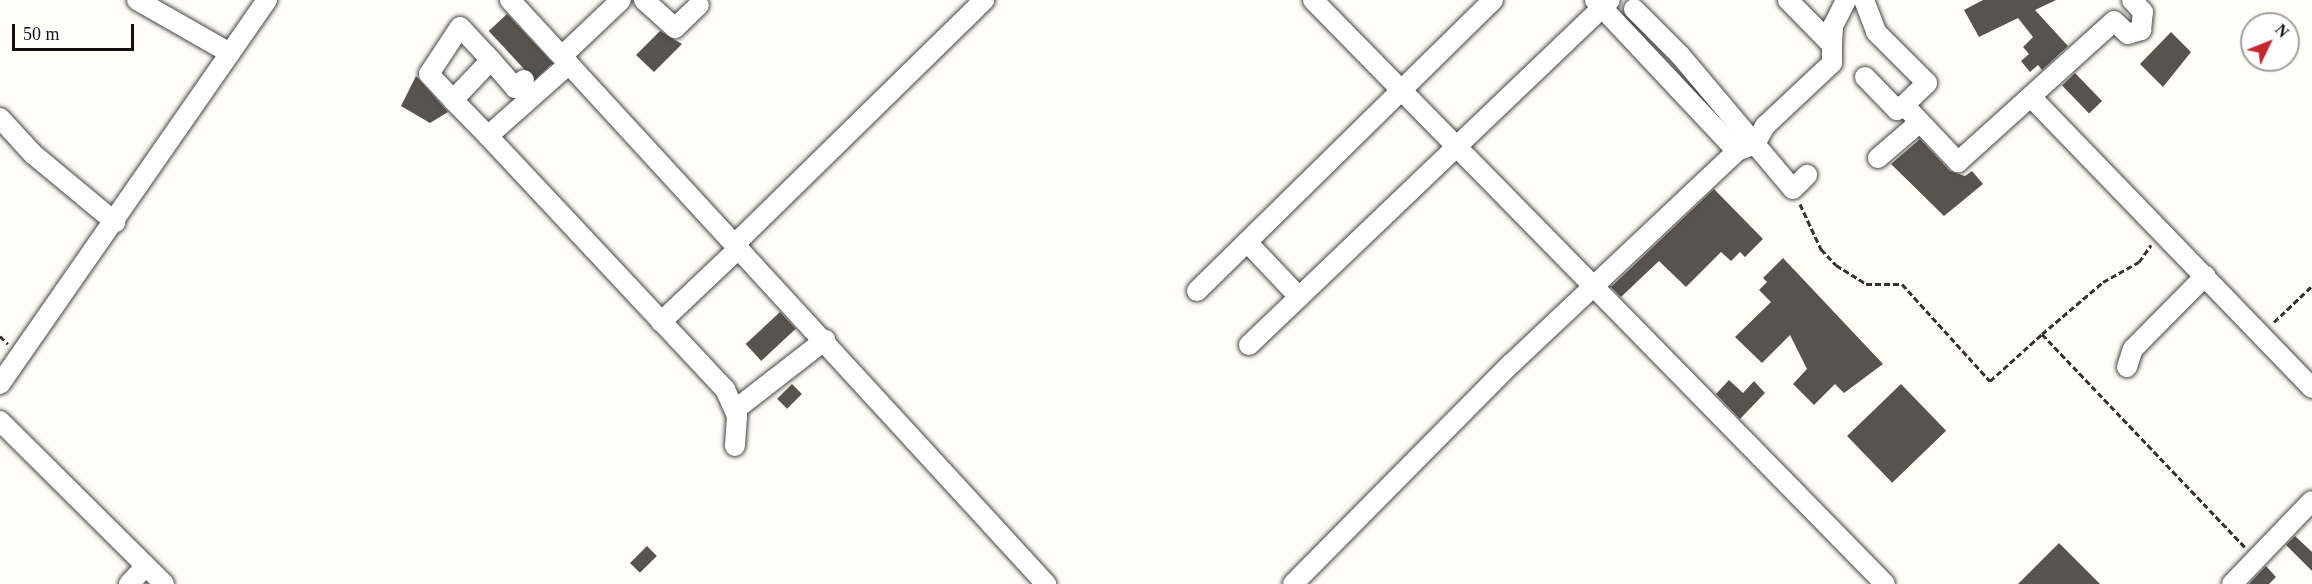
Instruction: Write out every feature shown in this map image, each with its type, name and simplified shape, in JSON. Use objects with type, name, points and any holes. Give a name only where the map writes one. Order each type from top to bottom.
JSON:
[{"type":"street","points":[[137,0],[230,54]]},
{"type":"street","points":[[0,384],[115,222],[267,0]]},
{"type":"street","points":[[510,0],[825,340],[1046,584]]},
{"type":"street","points":[[488,136],[565,60],[621,0]]},
{"type":"street","points":[[644,0],[675,28],[699,5]]},
{"type":"street","points":[[661,322],[984,0]]},
{"type":"street","points":[[1313,0],[1593,289],[1885,584]]},
{"type":"street","points":[[1197,291],[1493,0]]},
{"type":"street","points":[[1788,0],[1832,45]]},
{"type":"street","points":[[1293,584],[1593,289],[1746,147],[1832,63],[1833,26],[1846,0]]},
{"type":"street","points":[[1864,0],[1876,32],[1927,83],[1897,110],[1865,77]]},
{"type":"street","points":[[1904,105],[1958,162],[2013,108],[2032,98],[2114,21],[2128,34],[2141,30],[2143,12],[2132,0]]},
{"type":"street","points":[[1249,345],[1602,2],[1746,147],[1800,182]]},
{"type":"street","points":[[1634,9],[1746,147]]},
{"type":"street","points":[[524,80],[515,88],[459,27],[429,74],[718,381],[736,408],[735,446]]},
{"type":"street","points":[[453,100],[491,60]]},
{"type":"street","points":[[2032,98],[2312,388]]},
{"type":"street","points":[[0,118],[33,154],[115,222]]},
{"type":"street","points":[[1878,158],[1920,122]]},
{"type":"street","points":[[1247,242],[1299,297]]},
{"type":"street","points":[[2127,368],[2133,350],[2205,276]]},
{"type":"street","points":[[736,408],[825,340]]},
{"type":"street","points":[[0,421],[164,584]]},
{"type":"street","points":[[2232,584],[2312,501]]},
{"type":"street","points":[[129,584],[145,567]]},
{"type":"path","points":[[1800,182],[1821,249],[1836,265],[1866,284],[1902,284],[1990,381],[2103,282],[2139,262],[2161,231]]},
{"type":"path","points":[[2261,333],[2312,286]]},
{"type":"path","points":[[2042,334],[2256,559]]},
{"type":"building","points":[[1983,0],[2056,0],[2035,10],[2068,46],[2042,70],[2038,65],[2030,72],[2021,61],[2029,54],[2023,47],[2033,37],[2018,18],[1979,37],[1964,10]]},
{"type":"building","points":[[507,14],[553,63],[534,80],[489,31]]},
{"type":"building","points":[[660,31],[682,44],[654,72],[636,55]]},
{"type":"building","points":[[2171,32],[2191,52],[2163,87],[2140,64]]},
{"type":"building","points":[[2075,73],[2102,101],[2089,114],[2062,86]]},
{"type":"building","points":[[416,76],[448,112],[430,123],[401,106]]},
{"type":"building","points":[[1920,139],[1950,171],[1965,176],[1972,171],[1983,184],[1944,216],[1891,164]]},
{"type":"building","points":[[1714,189],[1763,239],[1745,257],[1740,252],[1731,261],[1721,252],[1686,287],[1659,261],[1621,297],[1611,287]]},
{"type":"building","points":[[1783,258],[1883,364],[1844,393],[1835,384],[1814,405],[1793,384],[1807,369],[1790,335],[1762,363],[1735,337],[1771,302],[1759,290],[1767,282],[1763,278]]},
{"type":"building","points":[[780,312],[796,329],[761,361],[746,344]]},
{"type":"building","points":[[1729,380],[1743,393],[1754,381],[1765,393],[1740,419],[1716,394]]},
{"type":"building","points":[[792,384],[802,394],[787,409],[777,399]]},
{"type":"building","points":[[1901,384],[1946,431],[1892,483],[1847,436]]},
{"type":"building","points":[[2295,536],[2312,552],[2312,571],[2286,545]]},
{"type":"building","points":[[2059,543],[2100,584],[2018,584]]},
{"type":"building","points":[[647,546],[657,556],[640,573],[630,563]]},
{"type":"building","points":[[2266,566],[2276,577],[2269,584],[2249,584]]}]
